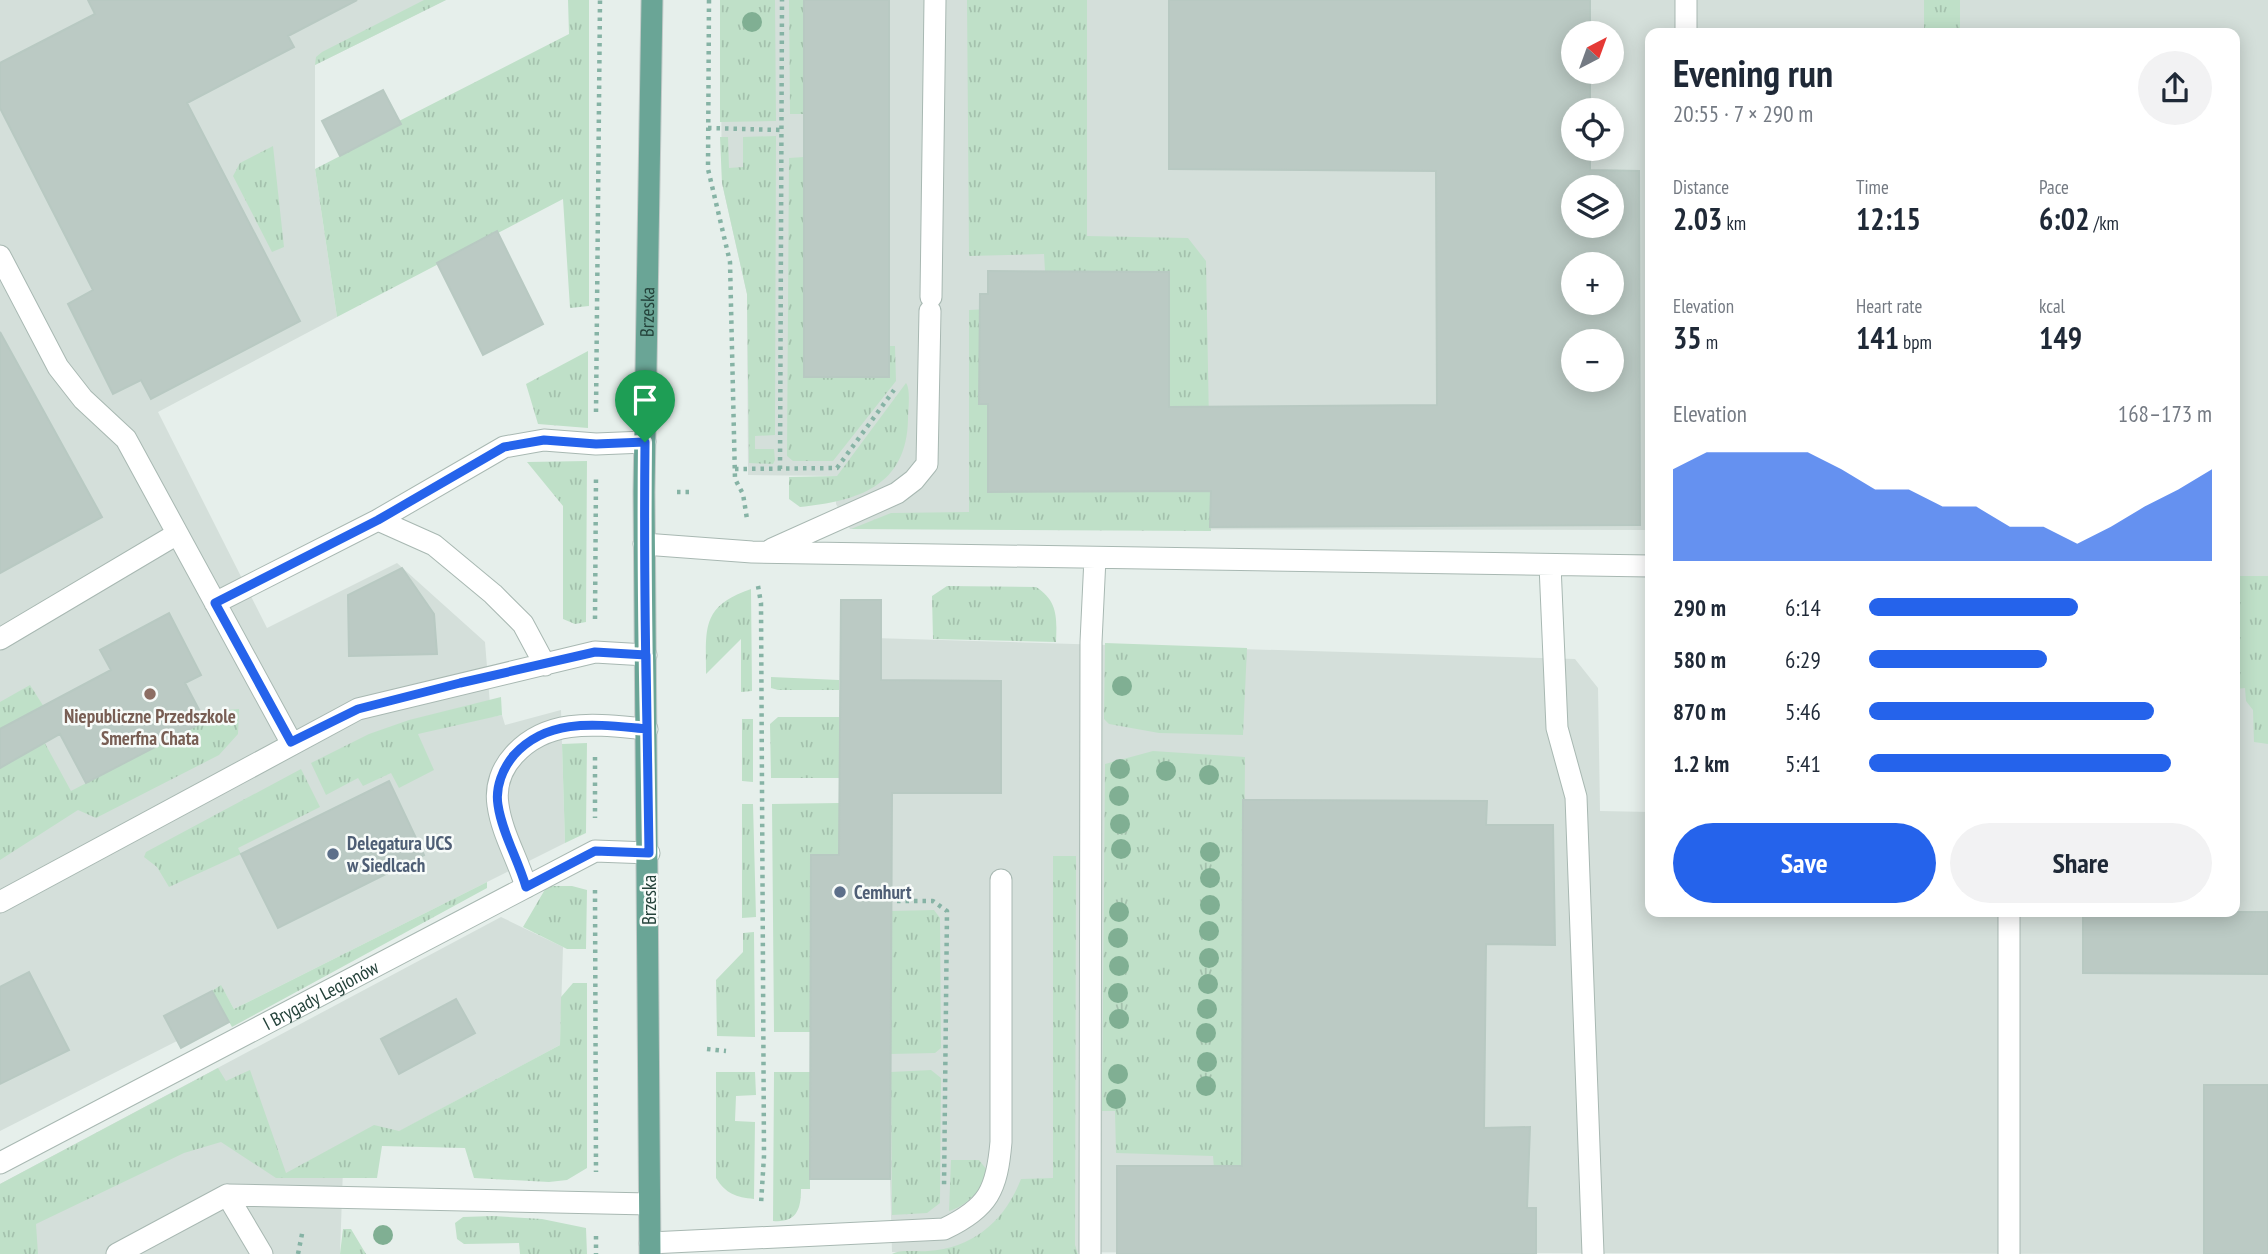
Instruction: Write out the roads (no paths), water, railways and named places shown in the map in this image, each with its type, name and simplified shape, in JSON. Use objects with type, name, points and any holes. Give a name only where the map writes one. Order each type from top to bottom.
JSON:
[{"type":"main road","name":"Brzeska","points":[[650,1249],[649,853],[644,544],[653,0]]},
{"type":"street","points":[[760,552],[897,493],[914,480],[927,464],[935,0]]},
{"type":"street","points":[[1686,0],[1686,28]]},
{"type":"street","points":[[0,256],[58,367],[83,399],[126,439],[291,742]]},
{"type":"street","points":[[215,603],[378,520],[504,447],[544,440],[596,444],[645,442]]},
{"type":"street","points":[[378,520],[433,545],[493,594],[523,624],[545,665]]},
{"type":"street","points":[[0,639],[177,534]]},
{"type":"street","points":[[644,544],[760,552],[1645,566]]},
{"type":"street","points":[[1090,1254],[1094,558]]},
{"type":"street","points":[[1550,565],[1557,729],[1576,797],[1594,1254]]},
{"type":"street","points":[[0,901],[291,742],[358,709],[595,652],[646,655]]},
{"type":"street","points":[[526,887],[504,831],[497,803],[499,784],[507,764],[523,746],[541,733],[594,724],[647,729]]},
{"type":"street","name":"I Brygady Legionów","points":[[0,1163],[595,851],[649,853]]},
{"type":"street","points":[[650,1249],[827,1244],[944,1229],[963,1220],[981,1205],[992,1192],[998,1178],[1001,1142],[1001,880]]},
{"type":"street","points":[[2009,917],[2009,1254]]},
{"type":"street","points":[[117,1254],[227,1195],[649,1204]]},
{"type":"street","points":[[227,1195],[262,1254]]},
{"type":"place","name":"Niepubliczne Przedszkole Smerfna Chata","points":[[150,694]]},
{"type":"place","name":"Delegatura UCS w Siedlcach","points":[[333,854]]},
{"type":"place","name":"Cemhurt","points":[[840,892]]}]
